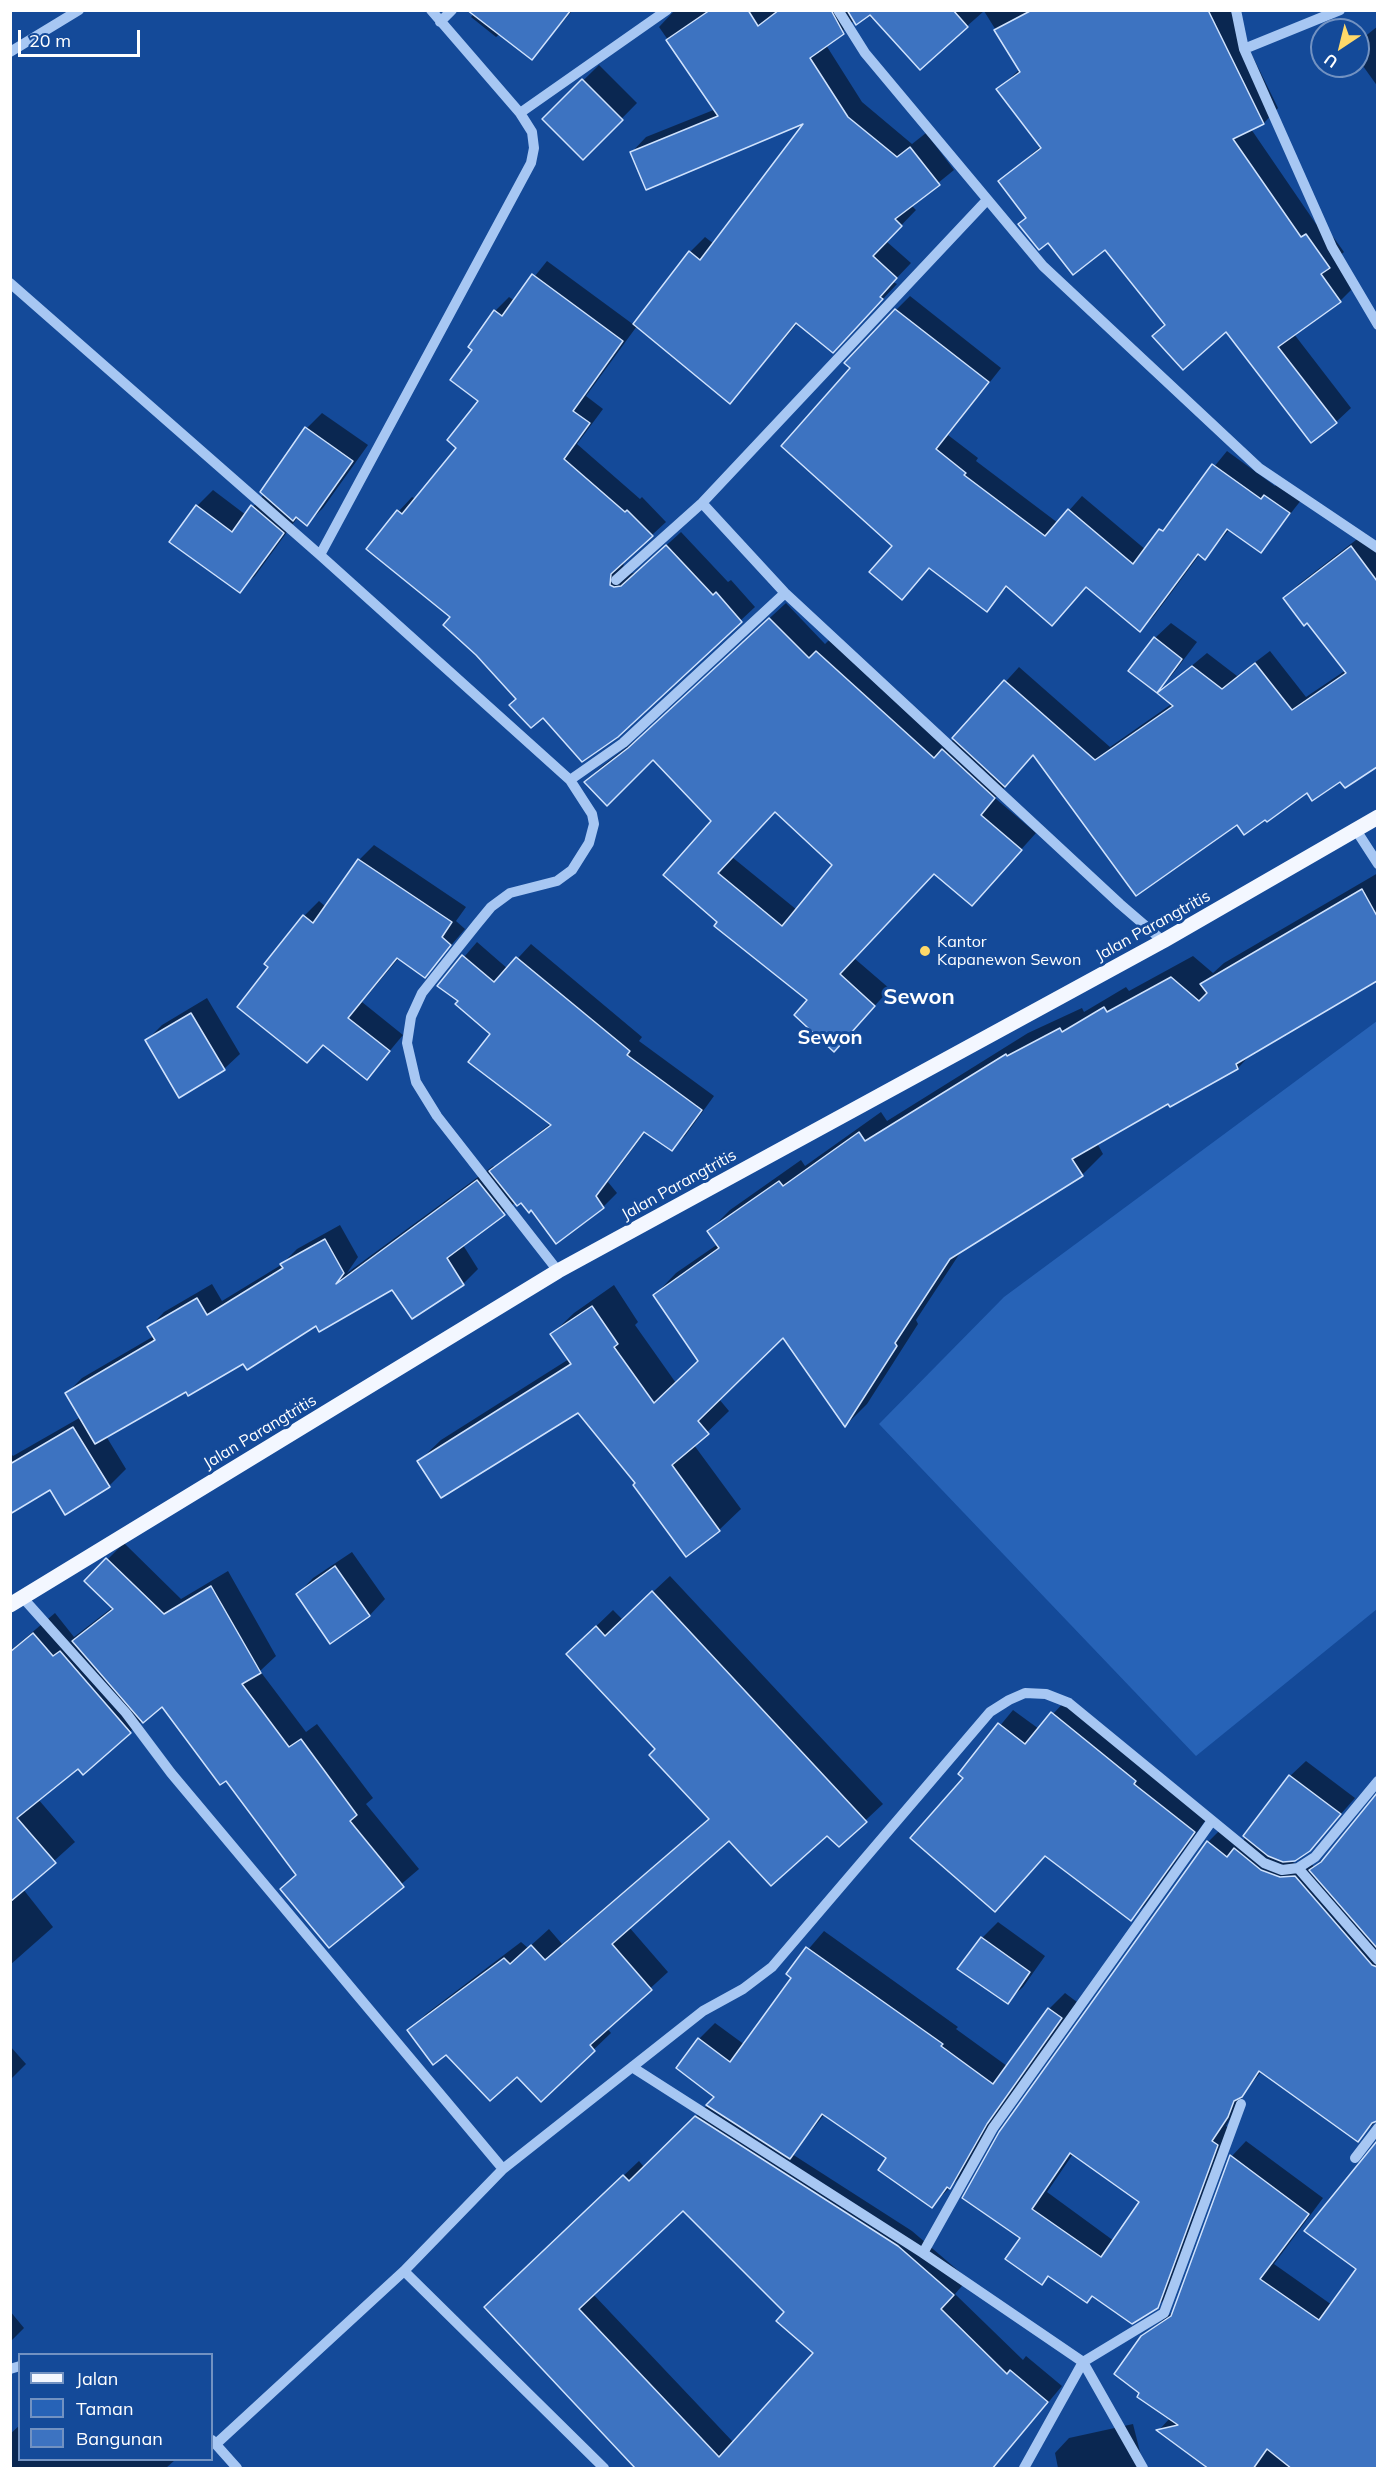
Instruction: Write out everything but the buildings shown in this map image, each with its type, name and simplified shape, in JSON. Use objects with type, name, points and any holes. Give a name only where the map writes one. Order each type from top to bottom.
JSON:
[{"type":"main road","name":"Jalan Parangtritis","points":[[17,1601],[558,1271],[1163,942],[1377,817]]},
{"type":"street","points":[[10,52],[79,10]]},
{"type":"street","points":[[320,555],[531,163],[534,148],[532,132],[520,113],[431,10]]},
{"type":"street","points":[[440,22],[452,10]]},
{"type":"street","points":[[520,113],[667,10]]},
{"type":"street","points":[[838,10],[865,52],[1043,266],[1259,468],[1377,548]]},
{"type":"street","points":[[1236,10],[1244,49],[1332,247],[1377,326]]},
{"type":"street","points":[[1244,49],[1340,10]]},
{"type":"street","points":[[616,580],[702,503],[987,200]]},
{"type":"street","points":[[10,283],[320,555],[570,780],[592,814],[594,824],[582,858],[572,870],[557,881],[510,893],[491,907],[422,993],[411,1017],[407,1043],[416,1083],[437,1116],[558,1271]]},
{"type":"street","points":[[702,503],[785,593],[1163,942]]},
{"type":"street","points":[[570,780],[623,743],[785,593]]},
{"type":"street","points":[[1356,830],[1377,864]]},
{"type":"street","points":[[17,1601],[126,1713],[171,1773],[503,2169]]},
{"type":"street","points":[[237,2469],[214,2442],[404,2271],[503,2169],[703,2011],[743,1989],[772,1966],[990,1712],[1025,1693],[1046,1694],[1069,1703],[1211,1822],[1264,1863],[1282,1870],[1298,1868],[1315,1857],[1377,1781]]},
{"type":"street","points":[[923,2253],[993,2128],[1211,1822]]},
{"type":"street","points":[[1298,1868],[1377,1960]]},
{"type":"street","points":[[632,2067],[923,2253],[1083,2362],[1143,2469]]},
{"type":"street","points":[[1024,2469],[1038,2439],[1083,2362],[1164,2313],[1241,2104]]},
{"type":"street","points":[[1355,2158],[1377,2128]]},
{"type":"street","points":[[404,2271],[604,2469]]},
{"type":"green space","points":[[1377,1021],[1377,1609],[1196,1756],[879,1424],[1004,1297]]},
{"type":"place","name":"Kantor Kapanewon Sewon","points":[[925,951]]},
{"type":"district","name":"Sewon","points":[[919,997]]},
{"type":"district","name":"Sewon","points":[[830,1038]]}]
